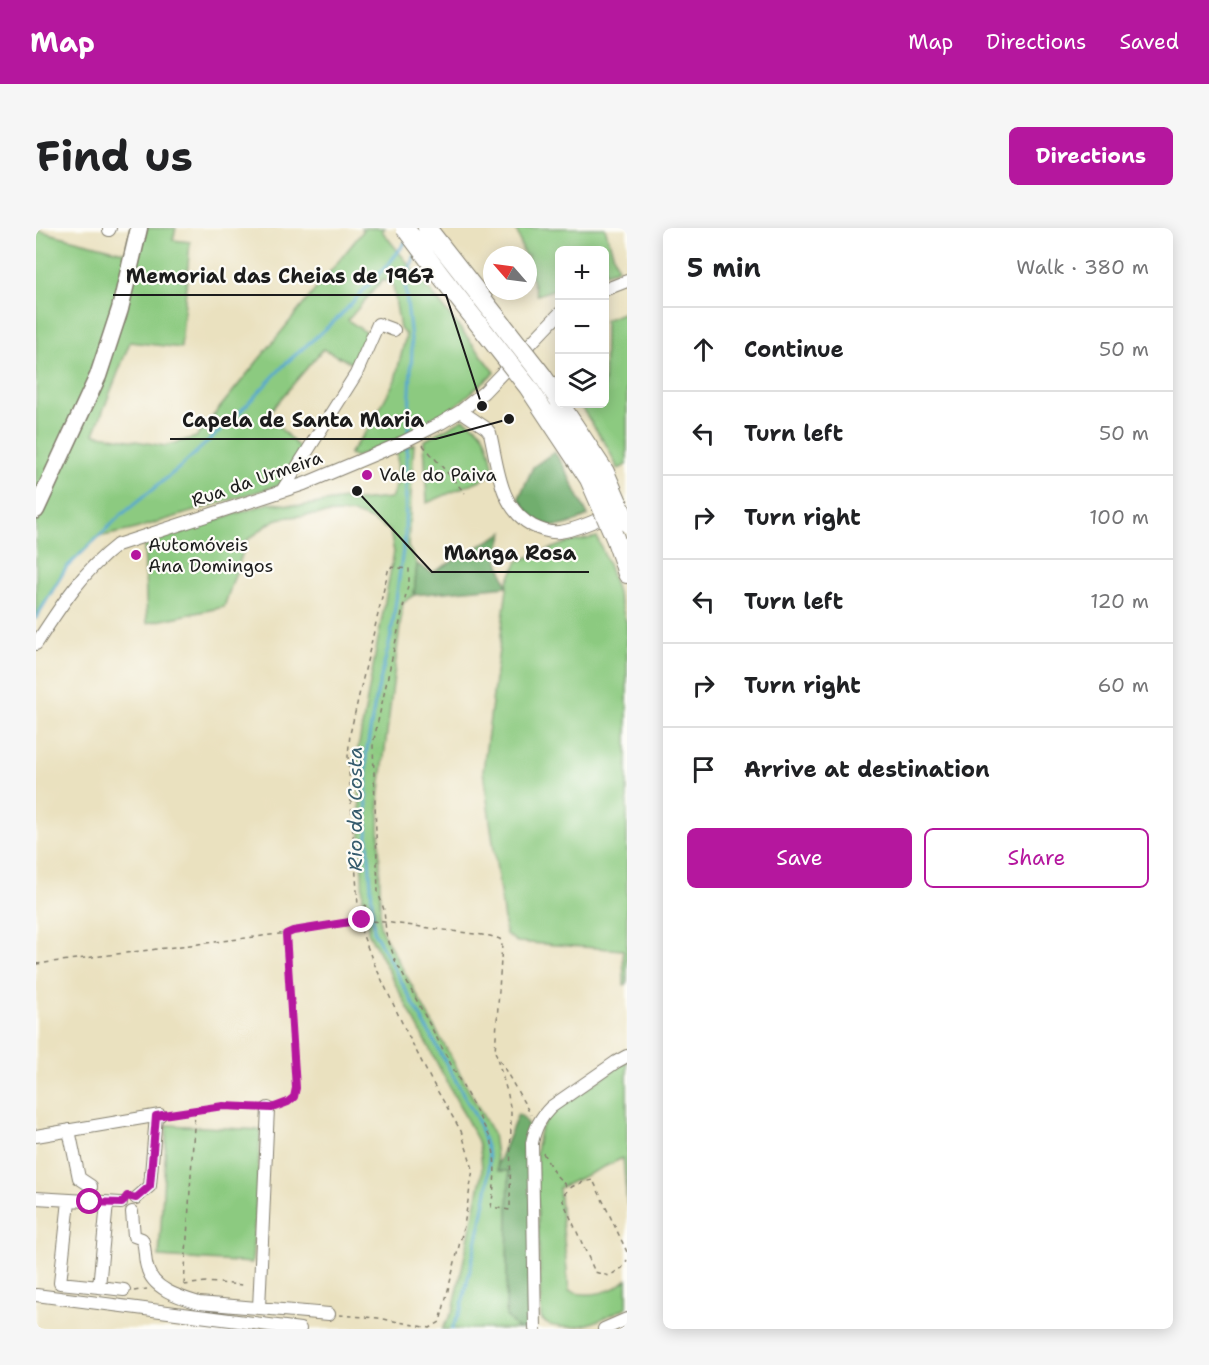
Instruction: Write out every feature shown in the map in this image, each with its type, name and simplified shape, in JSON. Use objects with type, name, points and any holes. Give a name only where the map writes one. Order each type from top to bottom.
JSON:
[{"type":"highway","points":[[405,228],[528,387],[589,479],[625,567]]},
{"type":"highway","points":[[427,228],[542,375],[555,395]]},
{"type":"highway","points":[[563,408],[605,472],[627,522]]},
{"type":"main road","points":[[36,510],[98,376],[120,309],[139,228]]},
{"type":"street","points":[[609,288],[627,281]]},
{"type":"street","name":"Rua da Urmeira","points":[[36,644],[81,578],[117,545],[282,491],[413,438],[461,411],[484,392],[555,318]]},
{"type":"street","points":[[282,491],[356,374],[378,324],[394,330]]},
{"type":"street","points":[[461,411],[490,433],[501,486],[517,514],[526,522],[549,532],[561,532],[627,508]]},
{"type":"street","points":[[535,1329],[532,1143],[537,1125],[551,1107],[621,1059]]},
{"type":"street","points":[[259,1308],[268,1108]]},
{"type":"street","points":[[36,1136],[158,1115],[150,1186],[136,1198]]},
{"type":"street","points":[[69,1130],[79,1178],[91,1186],[90,1202]]},
{"type":"street","points":[[132,1212],[123,1209],[122,1203],[127,1196],[136,1198]]},
{"type":"street","points":[[36,1198],[122,1203]]},
{"type":"street","points":[[136,1198],[137,1207],[132,1212],[134,1236],[142,1239],[150,1277],[156,1284],[187,1300],[199,1303],[329,1314]]},
{"type":"street","points":[[69,1201],[60,1283],[124,1290]]},
{"type":"street","points":[[99,1287],[107,1203]]},
{"type":"street","points":[[36,1295],[300,1329]]},
{"type":"street","points":[[604,1329],[627,1319]]},
{"type":"path","points":[[425,446],[465,492]]},
{"type":"path","points":[[36,964],[287,933],[357,920],[384,921],[500,939],[502,944],[496,1043],[497,1058],[511,1113],[510,1210],[491,1207],[496,1177],[495,1155],[491,1139],[395,960],[386,933],[384,921],[384,910],[378,892],[373,744],[409,581],[409,569],[390,567],[350,734],[348,756],[358,906],[362,910]]},
{"type":"path","points":[[329,1314],[378,1318],[430,1328],[440,1322],[464,1226],[473,1169],[461,1131],[431,1080],[372,959],[357,920],[368,901]]},
{"type":"path","points":[[158,1115],[223,1106],[268,1108],[288,1102],[294,1097],[296,1088],[287,933]]},
{"type":"path","points":[[497,1058],[537,1125]]},
{"type":"path","points":[[184,1285],[195,1110]]},
{"type":"path","points":[[532,1143],[540,1148],[554,1173],[568,1189]]},
{"type":"path","points":[[627,1252],[594,1181],[568,1189],[564,1193],[563,1201],[595,1272],[609,1276],[621,1268],[627,1260]]},
{"type":"path","points":[[124,1290],[137,1291],[206,1282],[243,1285]]},
{"type":"green space","points":[[147,228],[176,228],[173,240],[190,242],[181,348],[130,342],[94,434],[165,446],[196,437],[363,231],[361,228],[385,228],[382,231],[495,372],[459,403],[420,429],[356,457],[349,454],[371,425],[395,380],[406,335],[400,329],[393,285],[383,279],[348,320],[368,334],[356,365],[323,349],[267,415],[301,449],[279,485],[132,530],[98,537],[66,568],[36,618],[36,230],[139,256]]},
{"type":"green space","points":[[516,228],[605,228],[618,269],[609,272],[609,246],[555,246],[555,289],[537,295],[537,246],[521,246]]},
{"type":"green space","points":[[627,311],[627,465],[618,469],[607,446],[582,408],[609,408],[609,318]]},
{"type":"green space","points":[[463,419],[483,434],[489,446],[494,471],[492,475],[427,503],[424,441]]},
{"type":"green space","points":[[414,444],[408,547],[417,564],[414,595],[403,602],[379,798],[380,925],[493,1134],[498,1171],[509,1171],[506,1316],[518,1329],[442,1329],[453,1311],[481,1179],[480,1151],[478,1141],[368,932],[367,912],[363,902],[358,749],[394,552],[390,531],[370,519],[343,513],[278,519],[247,540],[224,607],[147,623],[144,544],[270,503],[301,506],[344,499],[357,501],[391,498],[398,481],[397,452]]},
{"type":"green space","points":[[554,452],[563,465],[588,516],[566,525],[549,526],[534,517],[519,498],[533,467]]},
{"type":"green space","points":[[504,532],[497,555],[507,586],[414,595],[417,564],[432,573]]},
{"type":"green space","points":[[597,537],[627,624],[627,984],[624,985],[623,950],[517,942],[506,934],[483,771],[508,581],[518,561],[566,543]]},
{"type":"green space","points":[[627,1061],[627,1205],[623,1158],[559,1188],[569,1291],[584,1294],[600,1293],[615,1288],[627,1279],[627,1307],[596,1322],[580,1326],[550,1325],[541,1318],[536,1152],[540,1130],[550,1114]]},
{"type":"green space","points":[[518,1114],[524,1118],[531,1132],[532,1329],[518,1329],[506,1316],[509,1171],[498,1171],[498,1163]]},
{"type":"green space","points":[[167,1125],[261,1130],[252,1263],[159,1257]]},
{"type":"waterway","points":[[36,618],[66,568],[121,515],[179,468],[239,413],[286,363],[338,318],[391,261],[407,240]]},
{"type":"waterway","name":"Rio da Costa","points":[[408,435],[412,349],[405,283],[415,255]]},
{"type":"waterway","name":"Rio da Costa","points":[[407,444],[405,535],[391,636],[375,702],[366,755],[367,827],[374,932],[478,1121],[489,1157],[488,1185],[481,1222],[461,1309],[452,1329]]},
{"type":"place","name":"Memorial das Cheias de 1967","points":[[482,406]]},
{"type":"place","name":"Capela de Santa Maria","points":[[509,419]]},
{"type":"place","name":"Vale do Paiva","points":[[367,475]]},
{"type":"place","name":"Manga Rosa","points":[[357,491]]},
{"type":"place","name":"Automóveis Ana Domingos","points":[[136,555]]},
{"type":"route","points":[[90,1202],[122,1203],[127,1196],[136,1198],[150,1186],[156,1116],[223,1106],[272,1108],[294,1097],[296,1088],[286,934],[362,920]]}]
